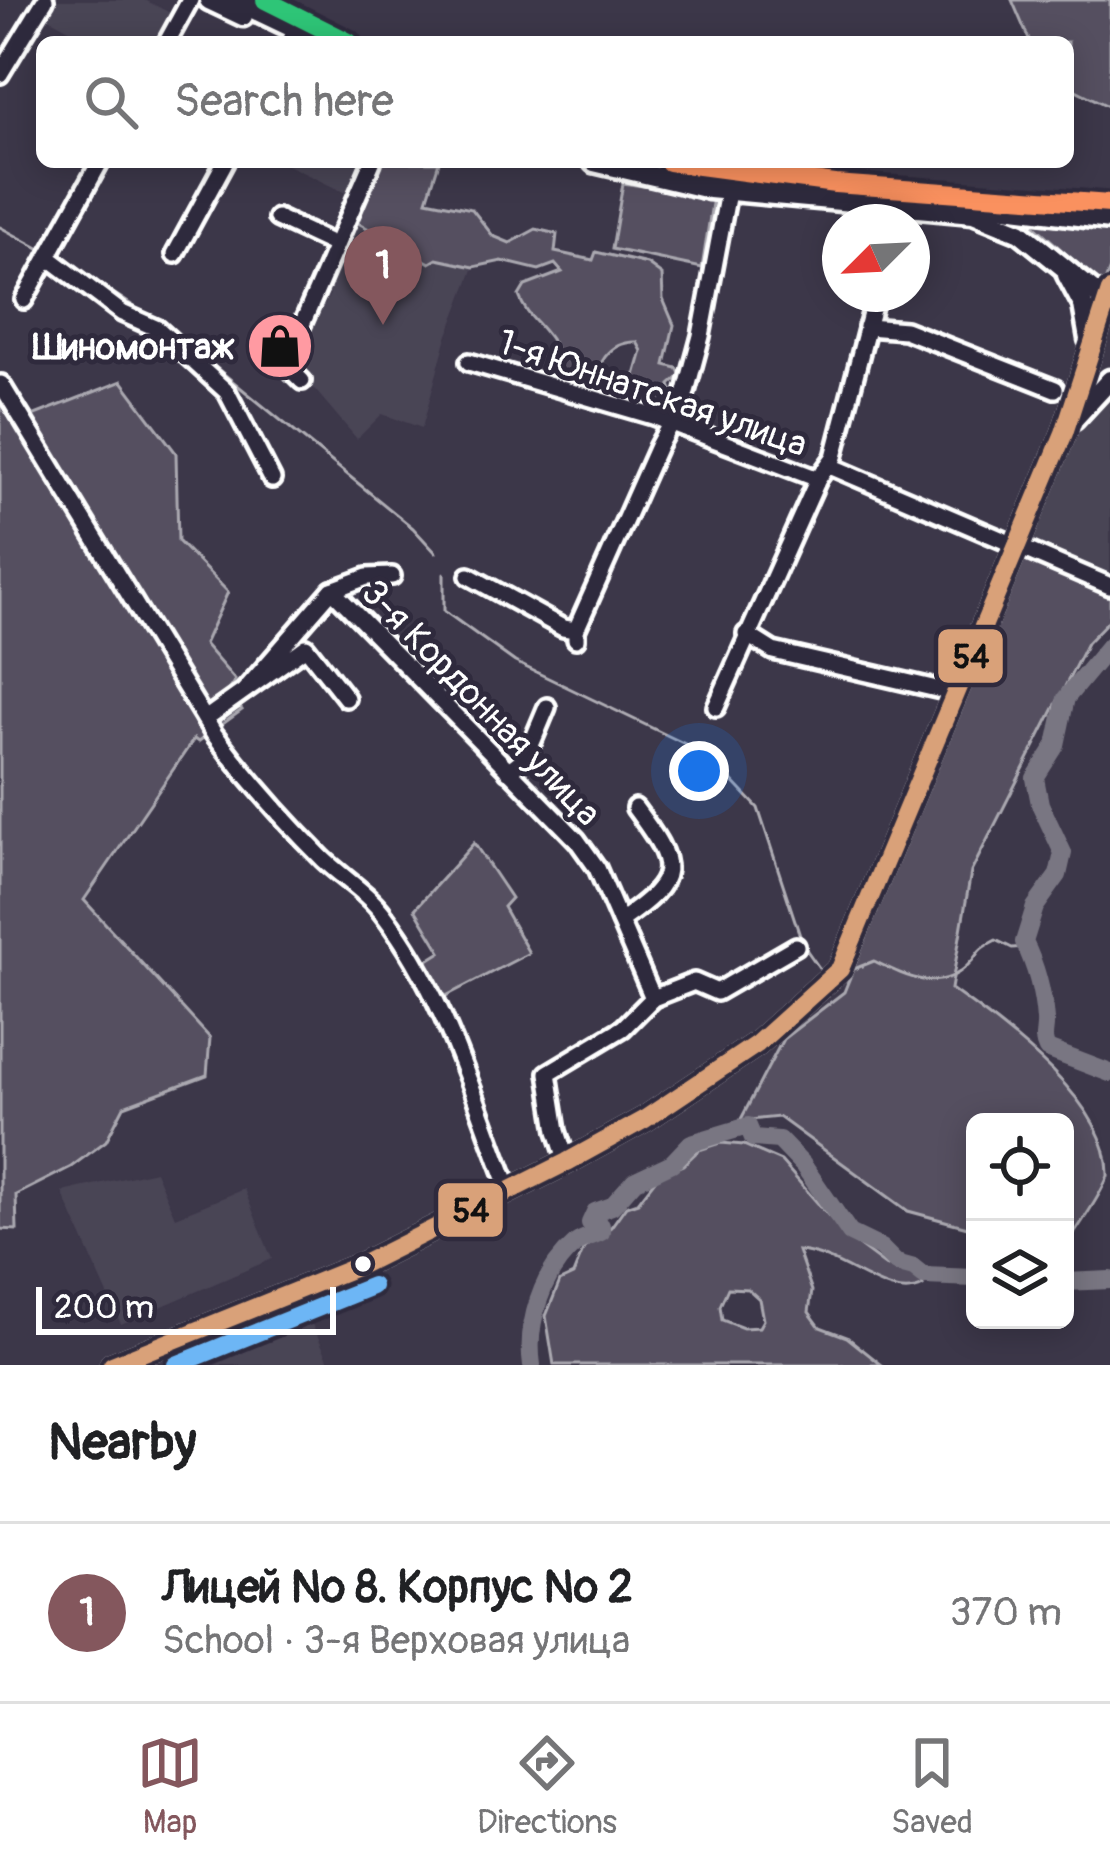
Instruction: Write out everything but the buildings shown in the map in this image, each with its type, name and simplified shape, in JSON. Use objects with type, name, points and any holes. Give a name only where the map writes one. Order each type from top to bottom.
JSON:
[{"type":"main road","points":[[209,0],[283,36]]},
{"type":"main road","points":[[234,0],[309,36]]},
{"type":"main road","points":[[615,168],[728,192],[822,204]]},
{"type":"main road","points":[[665,168],[744,183],[1110,218]]},
{"type":"main road","points":[[112,1365],[366,1262],[566,1162],[645,1119],[757,1044],[840,969],[1064,433],[1109,300],[1020,232],[987,217],[930,215]]},
{"type":"main road","points":[[1058,261],[1086,312],[1086,362]]},
{"type":"main road","points":[[1064,433],[1110,380]]},
{"type":"street","points":[[0,74],[44,0]]},
{"type":"street","points":[[170,36],[190,0]]},
{"type":"street","points":[[24,300],[97,168]]},
{"type":"street","points":[[176,254],[222,168]]},
{"type":"street","points":[[302,381],[285,364],[369,168]]},
{"type":"street","points":[[469,576],[576,635],[658,446],[685,399],[728,192]]},
{"type":"street","points":[[277,218],[335,245]]},
{"type":"street","points":[[45,262],[122,314],[158,329],[227,392],[272,479]]},
{"type":"street","points":[[716,707],[824,472],[871,312]]},
{"type":"street","points":[[867,327],[904,330],[1055,388]]},
{"type":"street","name":"1-я Юннатская улица","points":[[469,362],[824,472],[1110,586]]},
{"type":"street","points":[[1,384],[205,719],[250,781],[326,862],[377,906],[395,930],[455,1044],[510,1190]]},
{"type":"street","points":[[245,690],[332,590],[367,577],[392,576]]},
{"type":"street","name":"3-я Кордонная улица","points":[[332,590],[577,840],[597,868],[653,998]]},
{"type":"street","points":[[746,634],[773,651],[954,693]]},
{"type":"street","points":[[205,719],[306,647],[346,698]]},
{"type":"street","points":[[508,771],[526,757],[547,707]]},
{"type":"street","name":"3-я Кордонная улица","points":[[620,920],[664,885],[669,867],[659,841],[635,808]]},
{"type":"street","points":[[566,1162],[548,1073],[623,1028],[653,998],[694,982],[717,992],[796,946]]},
{"type":"shaded area","points":[[57,0],[145,0],[172,14],[159,36],[82,36],[47,17]]},
{"type":"shaded area","points":[[1012,0],[1110,0],[1110,107],[1074,89],[1074,36],[1027,36]]},
{"type":"shaded area","points":[[294,168],[364,168],[352,196]]},
{"type":"shaded area","points":[[374,168],[437,168],[427,200],[472,209],[493,236],[510,243],[536,229],[557,234],[555,252],[593,260],[596,252],[647,264],[662,275],[663,299],[674,325],[665,365],[677,368],[681,375],[670,385],[676,401],[664,415],[607,400],[607,389],[634,379],[642,351],[637,342],[618,346],[605,357],[592,392],[545,378],[555,347],[519,296],[525,286],[562,272],[555,264],[539,270],[502,261],[474,267],[437,259],[430,263],[353,220]]},
{"type":"shaded area","points":[[623,183],[713,197],[702,268],[612,249]]},
{"type":"shaded area","points":[[1023,215],[1110,228],[1110,268],[1103,287]]},
{"type":"shaded area","points":[[353,219],[429,263],[437,259],[474,267],[446,340],[422,428],[382,414],[357,439],[293,364],[330,294],[324,291]]},
{"type":"shaded area","points":[[0,378],[20,415],[30,417],[122,381],[176,453],[178,541],[228,592],[204,644],[235,680],[227,692],[242,710],[198,742],[194,739],[84,900],[210,1038],[207,1075],[124,1106],[106,1141],[71,1167],[16,1195],[17,1230],[0,1229]]},
{"type":"shaded area","points":[[1110,390],[1110,582],[1024,544],[1074,424]]},
{"type":"shaded area","points":[[1024,544],[1110,582],[1110,619],[1087,643],[971,872],[951,989],[1049,1068],[1091,1120],[1104,1148],[1108,1176],[1074,1234],[1074,1113],[966,1113],[966,1227],[908,1211],[779,1117],[740,1121],[783,1039],[844,992]]},
{"type":"shaded area","points":[[474,843],[511,898],[503,907],[529,953],[444,997],[425,962],[441,952],[415,909]]},
{"type":"shaded area","points":[[721,1143],[744,1145],[781,1161],[847,1237],[886,1266],[919,1275],[923,1286],[895,1289],[832,1260],[798,1251],[812,1291],[809,1312],[820,1327],[847,1337],[882,1365],[554,1365],[546,1316],[560,1281],[573,1275],[584,1248],[611,1227],[626,1206],[638,1202],[658,1176],[683,1165],[699,1150]],"holes":[[[728,1288],[748,1289],[759,1299],[763,1320],[759,1327],[743,1328],[722,1320],[720,1306]]]},
{"type":"shaded area","points":[[155,1171],[175,1217],[244,1189],[272,1259],[121,1324],[62,1192]]},
{"type":"shaded area","points":[[311,1322],[331,1365],[215,1365]]},
{"type":"waterway","points":[[0,227],[46,252]]},
{"type":"waterway","points":[[75,268],[153,319]]},
{"type":"waterway","points":[[171,331],[413,528],[436,553]]},
{"type":"waterway","points":[[444,573],[444,611],[515,662],[708,755],[758,808],[803,945],[820,969]]},
{"type":"waterway","points":[[1110,645],[1066,698],[1056,745],[1035,778],[1040,804],[1063,853],[1058,875],[1035,907],[1024,942],[1041,990],[1047,1049],[1110,1073]]},
{"type":"waterway","points":[[854,969],[874,961],[909,977],[933,981],[956,974],[996,940],[1012,948],[1025,947]]},
{"type":"waterway","points":[[532,1365],[531,1333],[545,1284],[575,1244],[601,1232],[601,1226],[590,1223],[595,1212],[612,1206],[634,1181],[672,1163],[691,1143],[748,1126],[753,1138],[779,1140],[803,1165],[850,1233],[924,1276],[966,1278]]},
{"type":"waterway","points":[[1074,1282],[1110,1280]]},
{"type":"tram line","name":"2","points":[[714,168],[835,184],[1110,204]]},
{"type":"transit line","points":[[265,0],[337,36]]},
{"type":"transit line","name":"54","points":[[112,1365],[363,1264],[567,1162],[645,1119],[757,1044],[840,969],[1064,433],[1110,291]]},
{"type":"transit line","points":[[176,1365],[372,1286]]},
{"type":"place","name":"Лицей № 8. Корпус № 2","points":[[383,325]]},
{"type":"place","name":"Шиномонтаж","points":[[280,346]]}]
